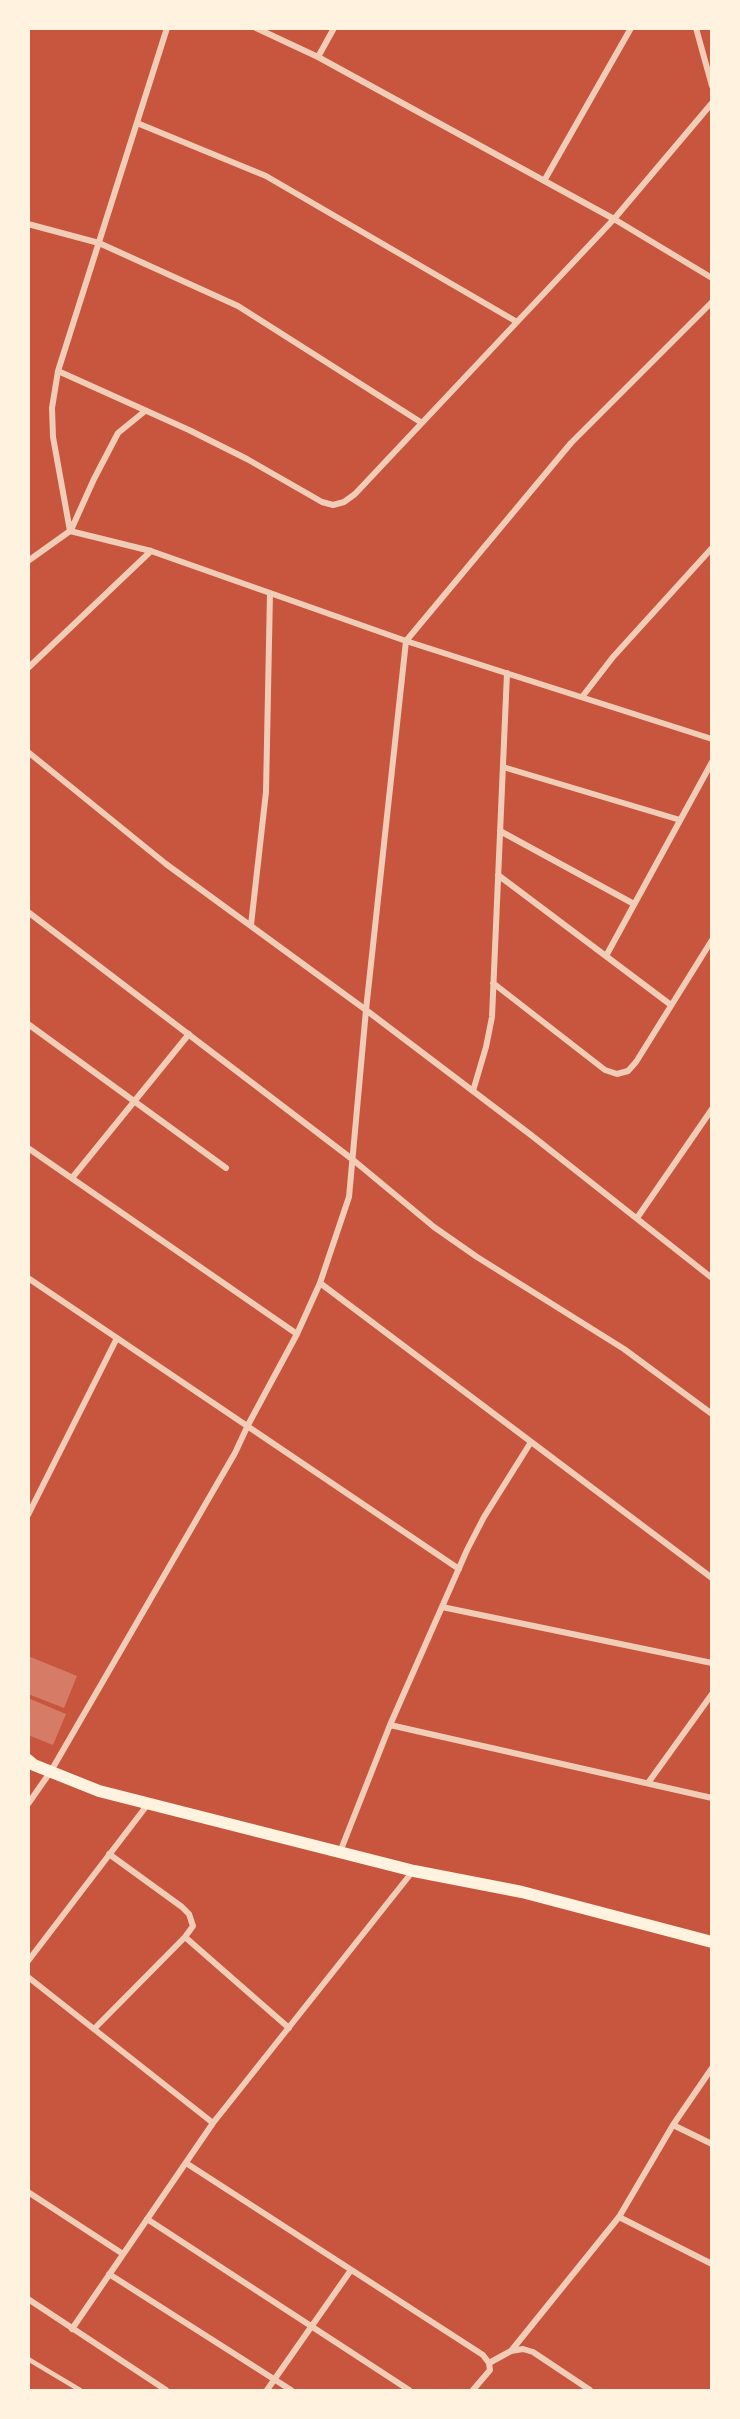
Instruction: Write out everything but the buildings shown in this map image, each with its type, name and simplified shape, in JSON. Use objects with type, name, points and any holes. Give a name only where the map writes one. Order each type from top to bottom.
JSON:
[{"type":"main road","points":[[28,1760],[99,1791],[414,1871],[522,1892],[711,1942]]},
{"type":"street","points":[[70,531],[53,437],[52,408],[58,371],[167,28]]},
{"type":"street","points":[[256,28],[318,57],[614,219],[711,279]]},
{"type":"street","points":[[318,57],[334,28]]},
{"type":"street","points":[[544,181],[631,28]]},
{"type":"street","points":[[696,28],[711,86]]},
{"type":"street","points":[[58,371],[237,454],[322,502],[333,505],[344,502],[355,494],[614,219],[711,103]]},
{"type":"street","points":[[137,123],[266,176],[517,322]]},
{"type":"street","points":[[28,224],[99,243],[238,306],[422,423]]},
{"type":"street","points":[[28,1804],[51,1772],[235,1453],[297,1334],[320,1283],[349,1197],[366,1010],[406,641],[571,443],[711,302]]},
{"type":"street","points":[[28,561],[70,531],[94,478],[118,434],[145,411]]},
{"type":"street","points":[[70,531],[152,552],[406,641],[711,739]]},
{"type":"street","points":[[582,698],[613,657],[711,548]]},
{"type":"street","points":[[28,668],[152,552]]},
{"type":"street","points":[[251,925],[266,792],[270,593]]},
{"type":"street","points":[[473,1091],[492,1017],[507,673]]},
{"type":"street","points":[[28,752],[165,864],[251,925],[473,1091],[711,1278]]},
{"type":"street","points":[[606,956],[711,762]]},
{"type":"street","points":[[503,767],[680,820]]},
{"type":"street","points":[[500,831],[634,904]]},
{"type":"street","points":[[498,875],[672,1005]]},
{"type":"street","points":[[28,912],[352,1159],[434,1227],[477,1257],[624,1349],[711,1414]]},
{"type":"street","points":[[493,983],[605,1070],[617,1074],[628,1071],[636,1062],[711,940]]},
{"type":"street","points":[[29,1025],[226,1168]]},
{"type":"street","points":[[72,1178],[189,1034]]},
{"type":"street","points":[[637,1218],[711,1109]]},
{"type":"street","points":[[28,1148],[297,1334]]},
{"type":"street","points":[[28,1278],[459,1569]]},
{"type":"street","points":[[320,1283],[711,1578]]},
{"type":"street","points":[[28,1515],[117,1338]]},
{"type":"street","points":[[340,1853],[390,1725],[459,1569],[484,1517],[531,1442]]},
{"type":"street","points":[[442,1607],[711,1663]]},
{"type":"street","points":[[648,1783],[711,1694]]},
{"type":"street","points":[[390,1725],[711,1798]]},
{"type":"street","points":[[28,1961],[148,1803]]},
{"type":"street","points":[[94,2029],[185,1937],[193,1926],[189,1914],[110,1854]]},
{"type":"street","points":[[72,2329],[213,2123],[414,1871]]},
{"type":"street","points":[[185,1937],[289,2028]]},
{"type":"street","points":[[28,1977],[213,2123]]},
{"type":"street","points":[[511,2351],[619,2217],[673,2125],[711,2068]]},
{"type":"street","points":[[673,2125],[711,2144]]},
{"type":"street","points":[[186,2163],[483,2355],[489,2363],[490,2370],[473,2391]]},
{"type":"street","points":[[28,2192],[123,2254]]},
{"type":"street","points":[[619,2217],[711,2264]]},
{"type":"street","points":[[147,2219],[409,2391]]},
{"type":"street","points":[[267,2391],[351,2270]]},
{"type":"street","points":[[109,2274],[291,2391]]},
{"type":"street","points":[[28,2299],[166,2391]]},
{"type":"street","points":[[489,2363],[511,2351],[523,2349],[533,2352],[590,2391]]},
{"type":"lane","points":[[28,2359],[80,2391]]}]
